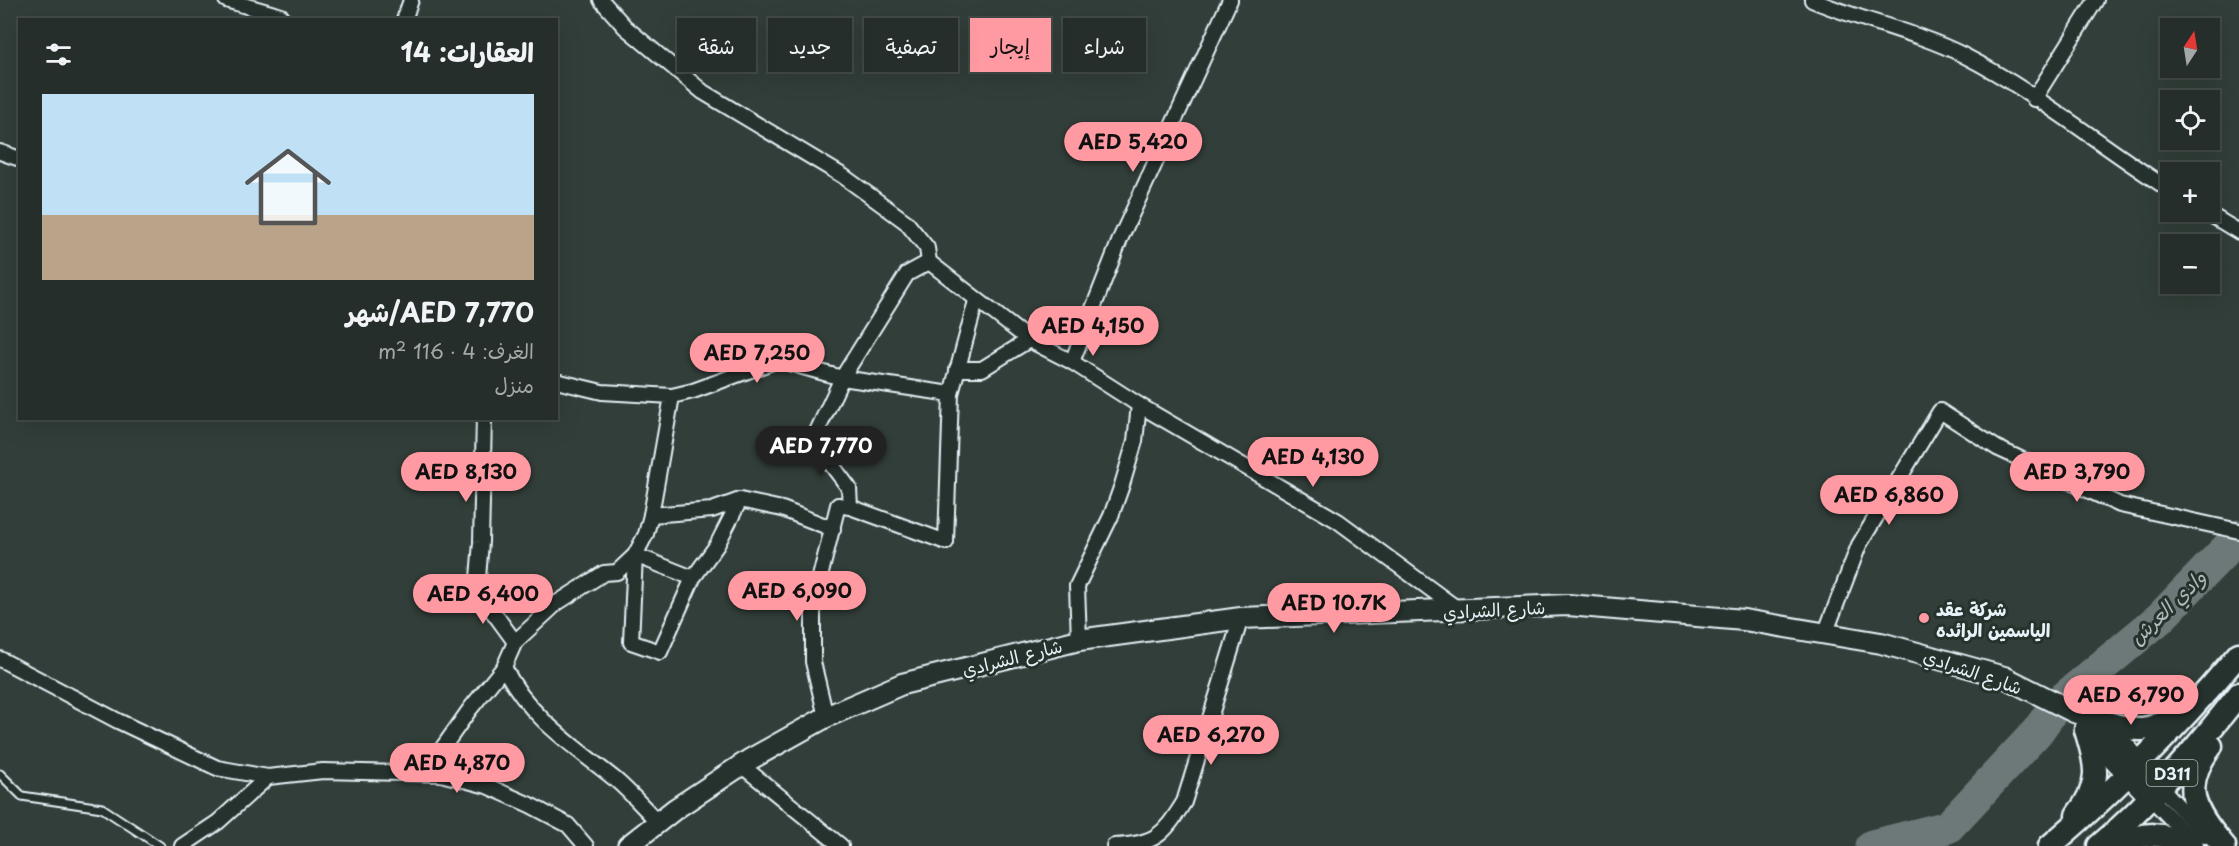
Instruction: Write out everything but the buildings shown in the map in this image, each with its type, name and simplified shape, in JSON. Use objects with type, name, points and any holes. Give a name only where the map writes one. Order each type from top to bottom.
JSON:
[{"type":"main road","name":"D311","points":[[2054,843],[2135,769],[2239,654]]},
{"type":"main road","points":[[2054,843],[2089,801],[2095,781],[2097,766],[2086,721],[2135,730],[2151,729],[2170,718],[2196,694],[2211,687]]},
{"type":"main road","points":[[2224,846],[2205,823],[2195,802],[2192,783],[2199,761],[2218,736],[2236,698]]},
{"type":"main road","name":"D311","points":[[2099,846],[2128,821],[2155,792],[2236,698]]},
{"type":"main road","points":[[2114,846],[2146,834],[2175,838],[2192,846]]},
{"type":"street","points":[[226,0],[281,16]]},
{"type":"street","points":[[405,18],[411,0]]},
{"type":"street","points":[[601,0],[625,27],[703,92],[843,176],[906,222],[927,248],[929,262],[976,301],[1029,340],[1072,362],[1139,405],[1338,521],[1461,611]]},
{"type":"street","points":[[1072,362],[1121,237],[1230,0]]},
{"type":"street","points":[[1812,0],[1834,10],[1903,31],[1965,56],[2160,183]]},
{"type":"street","points":[[2034,99],[2096,0]]},
{"type":"street","points":[[0,152],[18,158]]},
{"type":"street","points":[[2220,220],[2239,232]]},
{"type":"street","points":[[850,507],[849,488],[813,440],[842,378],[907,274],[929,262]]},
{"type":"street","points":[[826,717],[813,662],[813,605],[838,505],[850,507],[946,542],[951,394],[976,301]]},
{"type":"street","points":[[957,369],[982,369],[1029,340]]},
{"type":"street","points":[[558,381],[602,392],[672,396],[693,391],[778,360],[842,378],[951,394]]},
{"type":"street","points":[[425,773],[470,709],[504,667],[515,642],[557,603],[604,573],[617,572],[635,555],[646,534],[651,516],[672,396]]},
{"type":"street","points":[[1079,640],[1077,586],[1111,516],[1122,485],[1135,441],[1139,405]]},
{"type":"street","points":[[1825,634],[1859,545],[1940,411],[1997,448],[2120,505],[2239,531]]},
{"type":"street","points":[[484,420],[481,542],[477,590],[515,642]]},
{"type":"street","points":[[651,516],[712,510],[740,500],[782,509],[833,529]]},
{"type":"street","points":[[635,555],[631,642],[660,652],[693,578],[717,545],[740,500]]},
{"type":"street","points":[[635,555],[693,578]]},
{"type":"street","name":"شارع الشرادي","points":[[628,846],[658,822],[741,765],[826,717],[902,684],[1079,640],[1241,618],[1568,605],[1744,620],[1881,643],[1937,656],[2004,677],[2086,721],[2155,792]]},
{"type":"street","points":[[1114,846],[1155,840],[1171,823],[1184,802],[1241,618]]},
{"type":"street","points":[[0,659],[217,768],[268,777],[323,771],[441,774],[487,786],[568,825],[586,846]]},
{"type":"street","points":[[504,667],[514,688],[556,734],[617,781],[658,822]]},
{"type":"street","points":[[741,765],[841,846]]},
{"type":"street","points":[[182,846],[218,822],[268,777]]},
{"type":"street","points":[[2155,792],[2198,846]]},
{"type":"street","points":[[2155,792],[2214,846]]},
{"type":"lane","points":[[0,774],[22,796],[102,808],[160,846]]},
{"type":"waterway","name":"وادي العرش","points":[[1872,846],[1948,827],[2037,732],[2057,704],[2160,618],[2239,536]]},
{"type":"place","name":"شرکة عقد الیاسمین الرائدہ","points":[[1924,618]]}]
